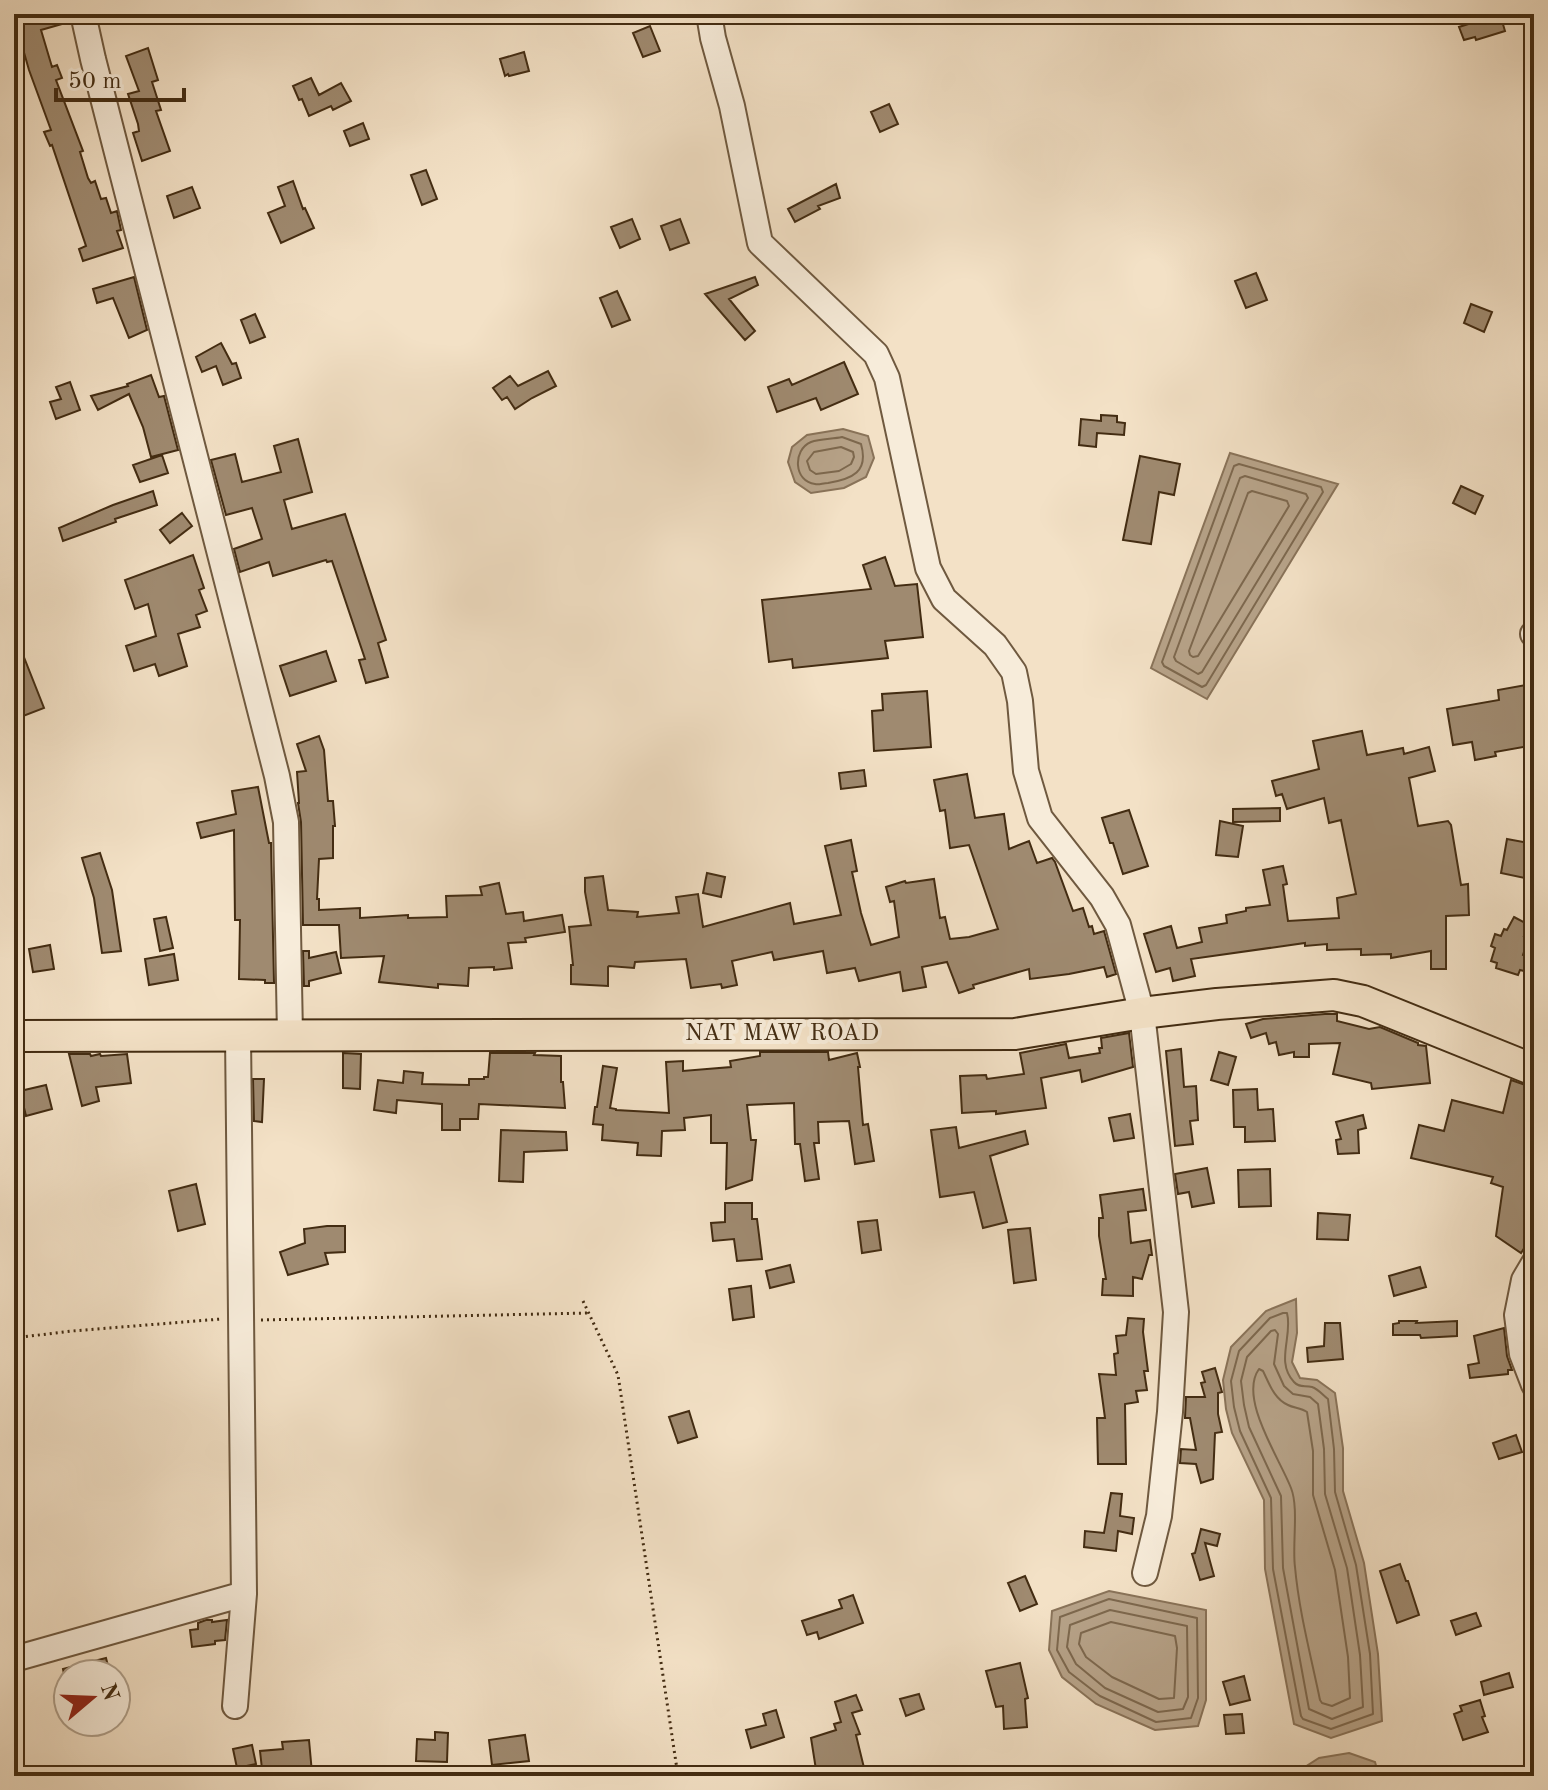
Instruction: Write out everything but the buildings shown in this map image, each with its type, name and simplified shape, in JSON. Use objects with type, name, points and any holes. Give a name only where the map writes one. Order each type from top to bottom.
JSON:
[{"type":"main road","name":"NAT MAW ROAD","points":[[14,1036],[1015,1034],[1142,1013],[1334,995],[1363,1001],[1534,1070]]},
{"type":"street","points":[[83,14],[277,776],[286,822],[290,1035]]},
{"type":"street","points":[[709,14],[732,106],[760,243],[876,354],[887,378],[928,568],[944,599],[995,645],[1014,672],[1020,701],[1026,771],[1040,818],[1102,897],[1118,925],[1142,1013],[1176,1312],[1159,1516],[1145,1573]]},
{"type":"street","points":[[235,1706],[244,1594],[234,1320],[238,1035]]},
{"type":"street","points":[[1532,1372],[1522,1354],[1517,1315],[1524,1280],[1534,1263]]},
{"type":"street","points":[[14,1659],[244,1594]]},
{"type":"path","points":[[583,1301],[618,1375],[678,1776]]},
{"type":"path","points":[[14,1338],[234,1320],[589,1313]]},
{"type":"water","points":[[843,429],[868,436],[874,458],[866,477],[844,488],[811,493],[795,482],[788,462],[792,447],[807,435]]},
{"type":"water","points":[[1230,453],[1338,484],[1207,699],[1151,668]]},
{"type":"water","points":[[1296,1299],[1297,1333],[1292,1362],[1300,1378],[1317,1380],[1335,1393],[1343,1448],[1343,1491],[1364,1563],[1378,1654],[1382,1721],[1331,1738],[1294,1724],[1265,1569],[1264,1500],[1232,1433],[1223,1380],[1231,1347],[1266,1311]]},
{"type":"water","points":[[1109,1591],[1206,1610],[1206,1700],[1198,1726],[1155,1730],[1096,1704],[1062,1677],[1049,1650],[1052,1611]]},
{"type":"water","points":[[1349,1753],[1375,1762],[1379,1776],[1291,1776],[1319,1758]]}]
